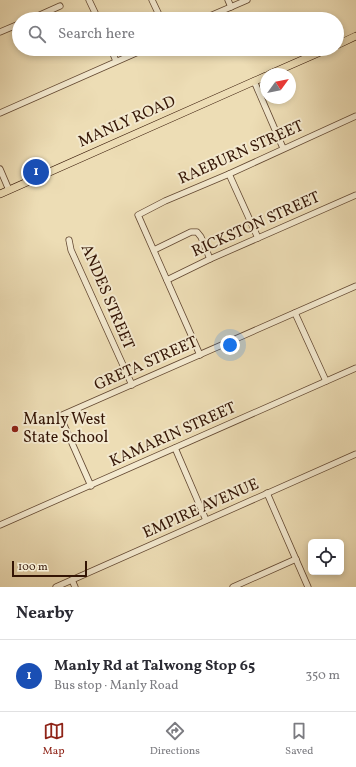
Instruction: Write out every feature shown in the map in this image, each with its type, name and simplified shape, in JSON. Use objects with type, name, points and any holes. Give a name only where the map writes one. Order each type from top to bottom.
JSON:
[{"type":"main road","points":[[344,42],[355,38]]},
{"type":"main road","points":[[284,68],[311,56]]},
{"type":"main road","name":"MANLY ROAD","points":[[0,194],[260,78]]},
{"type":"street","points":[[89,0],[95,12]]},
{"type":"street","points":[[152,0],[158,12]]},
{"type":"street","points":[[228,0],[231,7]]},
{"type":"street","points":[[220,12],[247,0]]},
{"type":"street","points":[[47,12],[60,6]]},
{"type":"street","points":[[0,32],[12,27]]},
{"type":"street","points":[[114,56],[116,62]]},
{"type":"street","points":[[0,113],[129,56]]},
{"type":"street","points":[[254,81],[283,148]]},
{"type":"street","name":"RAEBURN STREET","points":[[154,250],[138,215],[165,200],[229,174],[283,148],[356,116]]},
{"type":"street","points":[[0,169],[9,190]]},
{"type":"street","points":[[229,174],[258,238]]},
{"type":"street","name":"RICKSTON STREET","points":[[167,280],[210,259],[355,197]]},
{"type":"street","points":[[200,355],[154,250],[192,232],[197,232],[201,237],[210,259]]},
{"type":"street","name":"ANDES STREET","points":[[69,240],[71,250],[132,385]]},
{"type":"street","name":"GRETA STREET","points":[[90,486],[60,416],[356,286]]},
{"type":"street","points":[[295,313],[326,381]]},
{"type":"street","name":"KAMARIN STREET","points":[[0,526],[356,368]]},
{"type":"street","points":[[175,448],[206,520]]},
{"type":"street","name":"EMPIRE AVENUE","points":[[56,587],[356,454]]},
{"type":"street","points":[[268,493],[308,587]]},
{"type":"street","points":[[232,587],[296,559]]},
{"type":"street","points":[[72,580],[75,587]]},
{"type":"place","name":"Manly Rd at Talwong Stop 65","points":[[36,172]]},
{"type":"place","name":"Manly West State School","points":[[15,429]]}]
